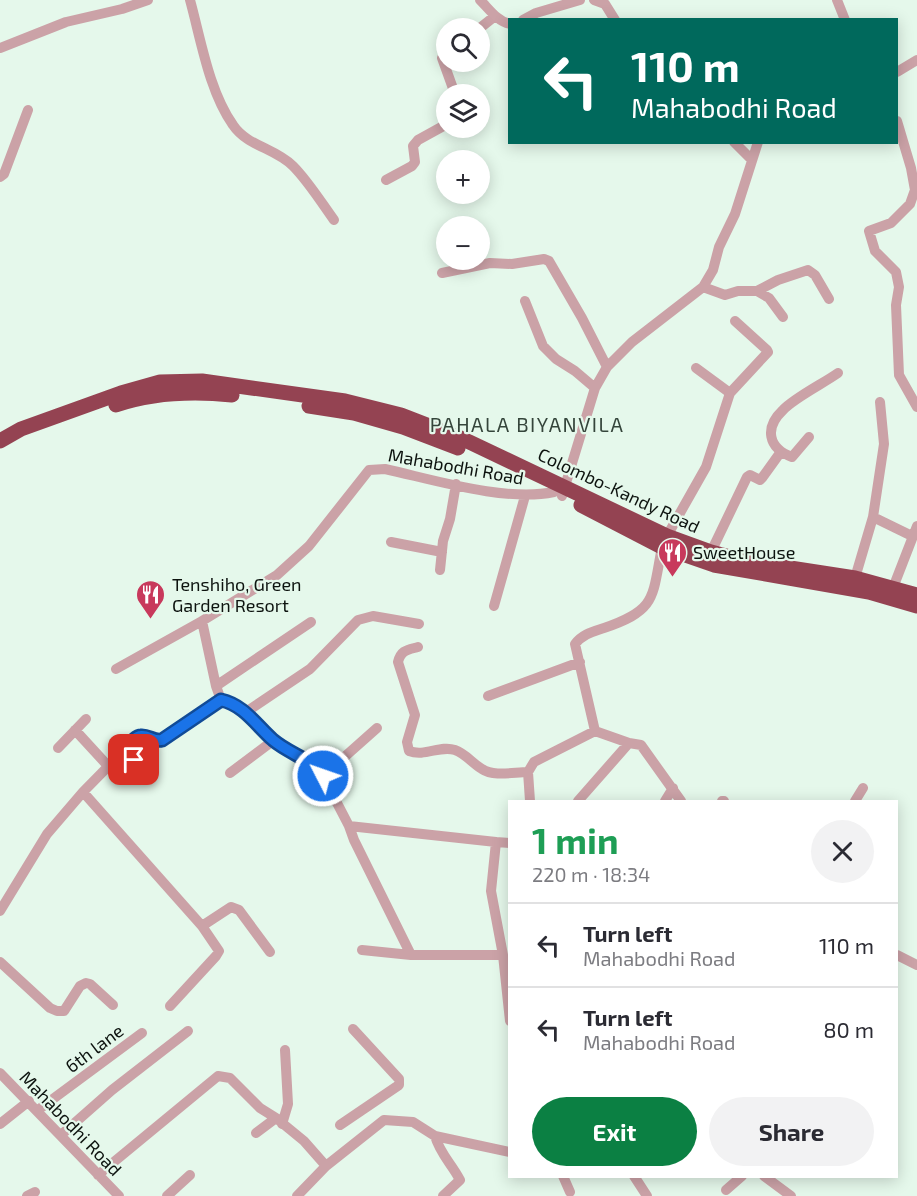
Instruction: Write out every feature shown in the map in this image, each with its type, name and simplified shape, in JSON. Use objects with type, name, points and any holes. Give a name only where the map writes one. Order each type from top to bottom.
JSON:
[{"type":"highway","name":"Colombo-Kandy Road","points":[[0,441],[21,429],[121,393],[160,382],[202,381],[345,401],[401,415],[463,439],[561,491],[714,565],[868,592],[917,595]]},
{"type":"highway","name":"Colombo-Kandy Road","points":[[0,450],[33,434],[121,403],[163,393],[199,392],[239,395],[354,413],[403,427],[561,491]]},
{"type":"highway","name":"Colombo-Kandy Road","points":[[664,542],[745,561],[855,578],[917,606]]},
{"type":"street","points":[[0,48],[66,21],[122,9],[148,0]]},
{"type":"street","points":[[190,0],[218,100],[234,127],[250,141],[276,152],[293,166],[334,220]]},
{"type":"street","points":[[480,0],[495,16],[508,24]]},
{"type":"street","points":[[529,18],[579,0]]},
{"type":"street","points":[[594,0],[604,4],[614,18]]},
{"type":"street","points":[[837,0],[844,18]]},
{"type":"street","points":[[490,20],[495,16]]},
{"type":"street","points":[[898,71],[917,60]]},
{"type":"street","points":[[0,177],[4,174],[28,110]]},
{"type":"street","points":[[898,124],[911,168],[915,196],[891,223],[869,231],[875,251],[896,272],[899,287],[896,305],[899,375],[914,394],[917,407]]},
{"type":"street","points":[[386,180],[412,166],[415,162],[413,146],[418,140],[436,130]]},
{"type":"street","points":[[736,144],[751,159]]},
{"type":"street","points":[[561,491],[595,388],[607,367],[632,342],[703,287],[713,270],[719,247],[735,214],[757,144]]},
{"type":"street","points":[[442,273],[490,263],[512,264],[544,259],[549,261],[607,367]]},
{"type":"street","points":[[703,287],[725,295],[738,291],[757,291],[778,280],[808,270],[815,275],[829,299]]},
{"type":"street","points":[[757,291],[769,298],[783,317]]},
{"type":"street","points":[[525,301],[543,346],[556,359],[595,388]]},
{"type":"street","points":[[595,731],[576,644],[581,636],[621,622],[645,609],[653,593],[664,542],[706,467],[730,393],[768,352],[735,321]]},
{"type":"street","points":[[696,368],[730,393]]},
{"type":"street","points":[[809,437],[792,457],[780,453],[771,438],[774,423],[783,410],[838,373]]},
{"type":"street","points":[[855,578],[873,517],[884,444],[880,402]]},
{"type":"street","points":[[711,552],[747,477],[750,475],[760,480],[780,453]]},
{"type":"street","name":"Mahabodhi Road","points":[[202,621],[277,575],[309,546],[369,470],[386,469],[525,496],[561,491]]},
{"type":"street","points":[[440,570],[441,552],[456,484]]},
{"type":"street","points":[[494,606],[525,496]]},
{"type":"street","points":[[873,517],[915,531],[891,593]]},
{"type":"street","points":[[391,542],[441,552]]},
{"type":"street","points":[[246,712],[310,669],[358,620],[373,616],[419,624]]},
{"type":"street","points":[[116,669],[202,621],[221,700]]},
{"type":"street","points":[[216,686],[311,622]]},
{"type":"street","points":[[418,647],[403,650],[398,662],[415,715],[407,742],[409,751],[417,754],[453,749],[489,773],[528,772]]},
{"type":"street","points":[[488,696],[580,662]]},
{"type":"street","points":[[2,904],[46,834],[124,750],[140,736],[157,741],[162,740],[221,700],[230,702],[246,712],[274,741],[315,765],[349,826],[411,955]]},
{"type":"street","points":[[58,748],[86,719]]},
{"type":"street","points":[[323,776],[377,728]]},
{"type":"street","points":[[75,730],[108,766]]},
{"type":"street","points":[[530,800],[528,772],[534,762],[595,731],[641,745],[680,800]]},
{"type":"street","points":[[230,773],[274,741]]},
{"type":"street","points":[[579,800],[629,743]]},
{"type":"street","points":[[124,750],[144,771]]},
{"type":"street","points":[[666,800],[673,788]]},
{"type":"street","points":[[856,800],[863,788]]},
{"type":"street","points":[[83,792],[202,926],[219,951],[170,1006]]},
{"type":"street","points":[[349,826],[508,843]]},
{"type":"street","points":[[496,842],[491,891],[506,962],[508,992]]},
{"type":"street","points":[[202,926],[231,907],[235,908],[270,952]]},
{"type":"street","points":[[362,950],[506,962]]},
{"type":"street","points":[[898,956],[917,966]]},
{"type":"street","points":[[0,962],[50,1008],[57,1011],[64,1011],[80,986],[86,983],[113,1005]]},
{"type":"street","points":[[340,1125],[399,1085],[399,1079],[353,1029]]},
{"type":"street","points":[[61,1136],[112,1090],[188,1031]]},
{"type":"street","name":"6th lane","points":[[38,1110],[142,1033]]},
{"type":"street","points":[[256,1134],[279,1121],[288,1104],[285,1050]]},
{"type":"street","name":"Mahabodhi Road","points":[[0,1073],[119,1196]]},
{"type":"street","points":[[98,1175],[218,1076],[230,1078],[260,1108],[304,1141],[326,1166]]},
{"type":"street","points":[[377,1100],[384,1120]]},
{"type":"street","points":[[0,1124],[29,1101]]},
{"type":"street","points":[[297,1196],[326,1166],[384,1120],[413,1122],[435,1136],[508,1152]]},
{"type":"street","points":[[435,1136],[446,1162],[460,1180],[443,1196]]},
{"type":"street","points":[[167,1196],[190,1175]]},
{"type":"street","points":[[564,1178],[570,1192]]},
{"type":"street","points":[[635,1178],[647,1196]]},
{"type":"street","points":[[726,1190],[740,1178]]},
{"type":"street","points":[[767,1178],[791,1196]]},
{"type":"place","name":"SweetHouse","points":[[672,578]]},
{"type":"place","name":"Tenshiho, Green Garden Resort","points":[[151,620]]},
{"type":"district","name":"PAHALA BIYANVILA","points":[[527,424]]},
{"type":"route","points":[[134,760],[124,750],[138,736],[157,741],[162,740],[221,700],[230,702],[246,712],[274,741],[315,765],[323,776]]}]
